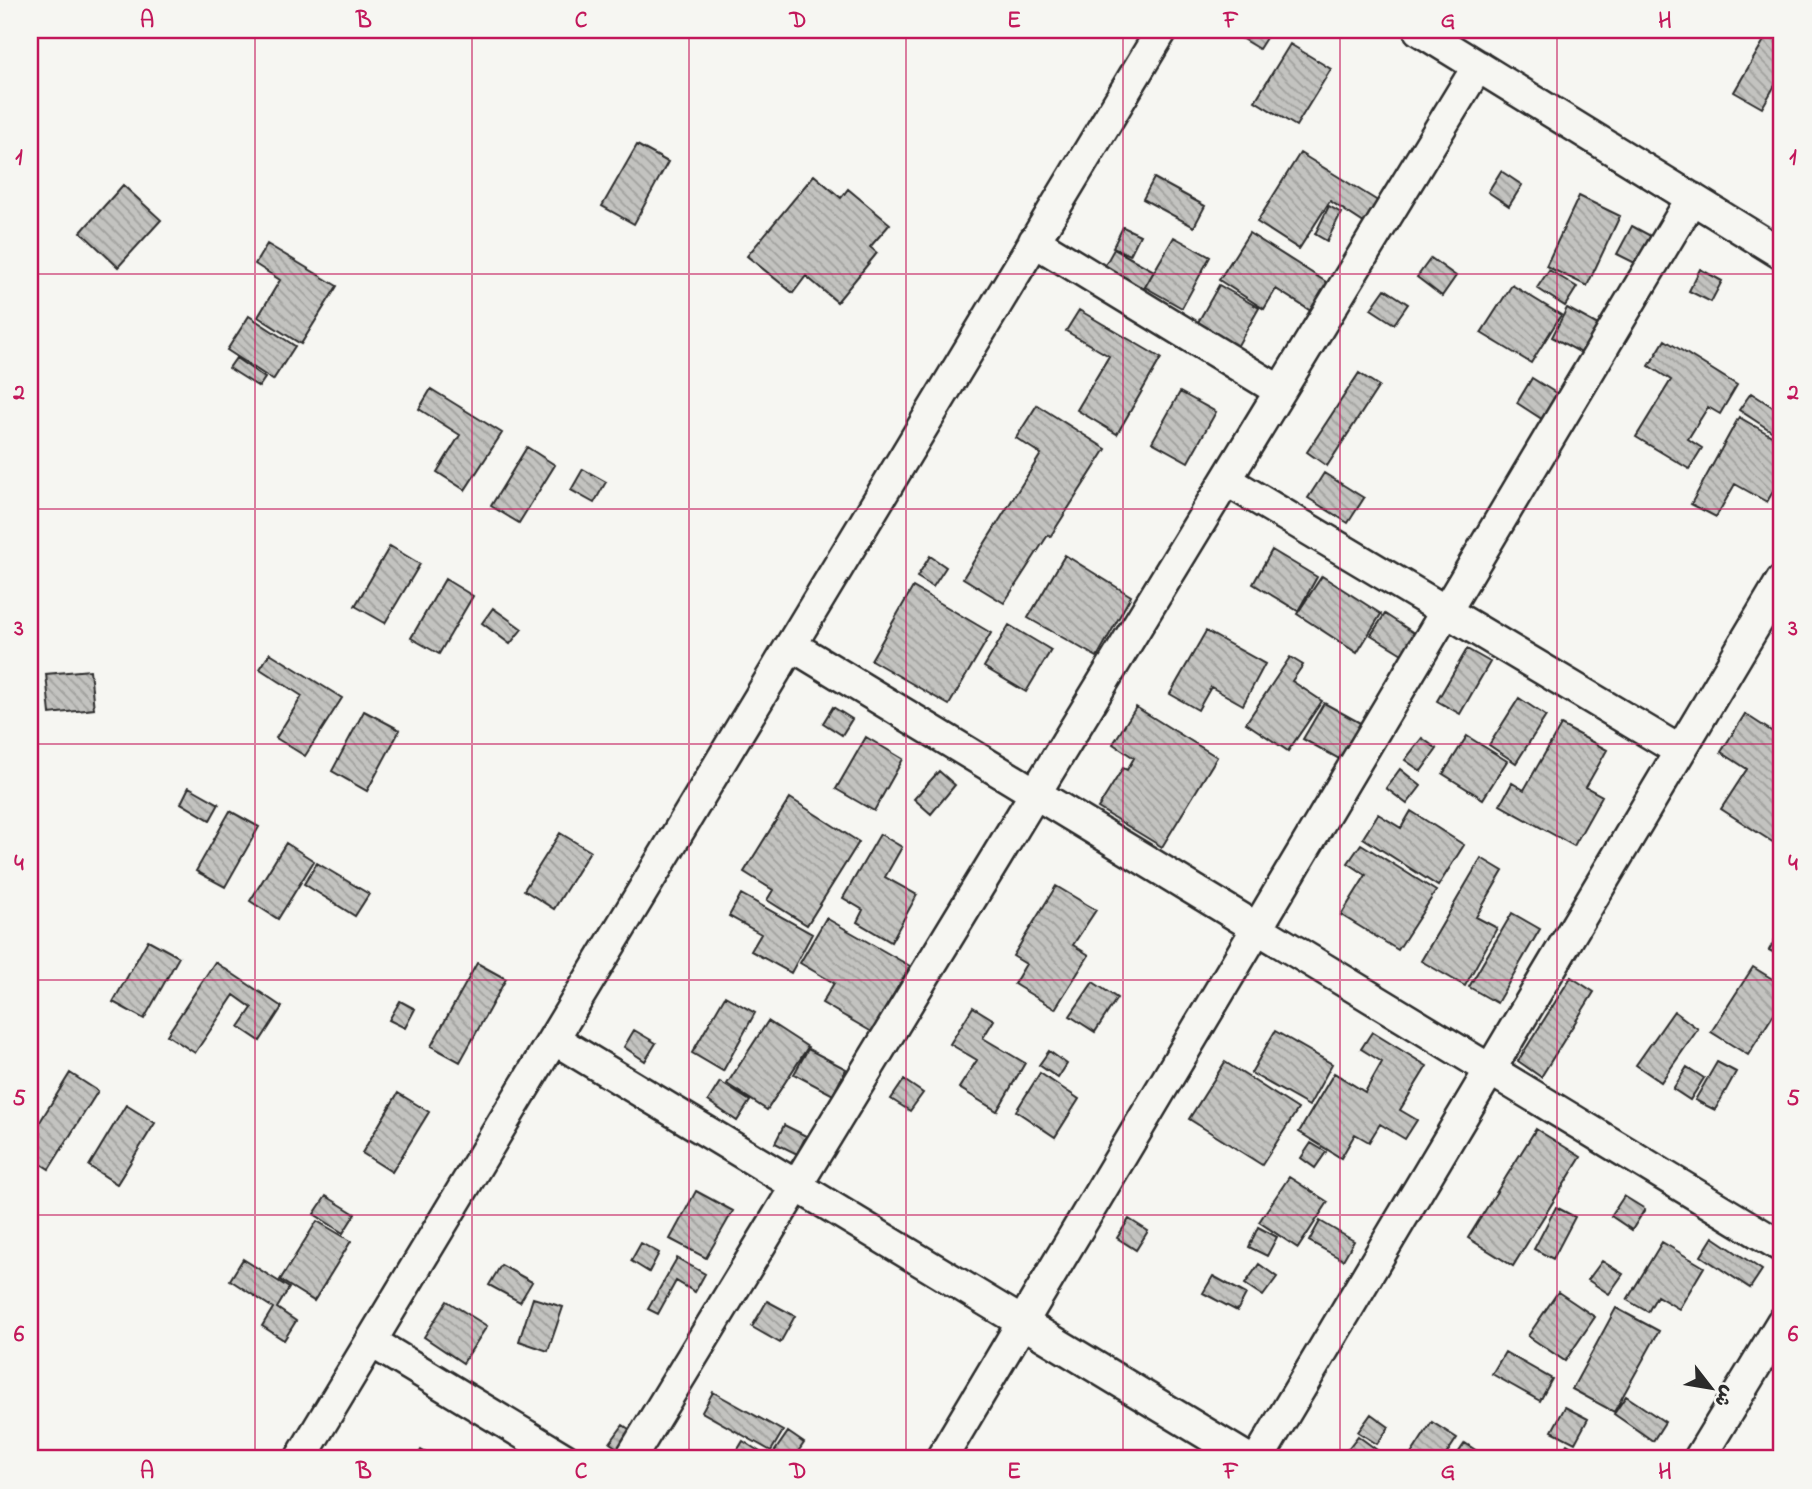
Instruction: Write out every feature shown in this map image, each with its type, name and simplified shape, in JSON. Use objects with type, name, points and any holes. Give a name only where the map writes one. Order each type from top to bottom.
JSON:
[{"type":"street","points":[[300,1459],[1162,30]]},
{"type":"street","points":[[1419,30],[1782,254]]},
{"type":"street","points":[[630,1459],[1478,66]]},
{"type":"street","points":[[941,1459],[1692,198]]},
{"type":"street","points":[[1034,241],[1280,391]]},
{"type":"street","points":[[1226,480],[1680,751]]},
{"type":"street","points":[[1258,1459],[1782,580]]},
{"type":"street","points":[[791,645],[1782,1248]]},
{"type":"street","points":[[554,1039],[1248,1459]]},
{"type":"street","points":[[1700,1459],[1782,1322]]},
{"type":"street","points":[[372,1342],[565,1459]]},
{"type":"building","points":[[1243,30],[1271,30],[1259,49],[1239,37]]},
{"type":"building","points":[[1770,30],[1782,30],[1782,73],[1762,108],[1734,92]]},
{"type":"building","points":[[1290,44],[1331,69],[1296,126],[1255,101]]},
{"type":"building","points":[[637,145],[668,162],[634,224],[602,206]]},
{"type":"building","points":[[1300,153],[1381,203],[1367,225],[1330,201],[1299,249],[1257,222]]},
{"type":"building","points":[[1501,171],[1522,185],[1509,206],[1488,192]]},
{"type":"building","points":[[814,175],[841,198],[848,189],[890,224],[870,247],[877,253],[837,302],[806,276],[793,293],[747,256]]},
{"type":"building","points":[[1154,178],[1205,206],[1194,227],[1143,199]]},
{"type":"building","points":[[123,185],[161,220],[118,267],[81,232]]},
{"type":"building","points":[[1579,196],[1620,216],[1587,286],[1546,266]]},
{"type":"building","points":[[1329,206],[1341,213],[1327,241],[1315,234]]},
{"type":"building","points":[[1632,226],[1658,240],[1643,267],[1617,254]]},
{"type":"building","points":[[1123,227],[1140,235],[1130,255],[1113,247]]},
{"type":"building","points":[[1249,233],[1353,299],[1336,327],[1276,289],[1264,309],[1219,280]]},
{"type":"building","points":[[1174,237],[1210,257],[1182,308],[1145,287]]},
{"type":"building","points":[[267,244],[337,286],[301,344],[258,317],[280,280],[255,264]]},
{"type":"building","points":[[1114,249],[1154,271],[1144,289],[1104,267]]},
{"type":"building","points":[[1431,258],[1456,276],[1442,296],[1417,277]]},
{"type":"building","points":[[1700,269],[1722,281],[1711,302],[1689,291]]},
{"type":"building","points":[[1549,270],[1577,287],[1565,306],[1537,288]]},
{"type":"building","points":[[1219,285],[1259,308],[1237,347],[1197,324]]},
{"type":"building","points":[[1512,285],[1561,315],[1531,363],[1481,333]]},
{"type":"building","points":[[1385,289],[1408,304],[1394,324],[1371,309]]},
{"type":"building","points":[[1567,308],[1598,325],[1583,354],[1552,337]]},
{"type":"building","points":[[1079,310],[1161,358],[1117,434],[1077,410],[1109,356],[1066,331]]},
{"type":"building","points":[[249,316],[295,346],[273,380],[227,350]]},
{"type":"building","points":[[1665,340],[1737,385],[1720,414],[1708,407],[1688,439],[1702,448],[1689,469],[1636,437],[1671,380],[1649,366]]},
{"type":"building","points":[[236,358],[265,378],[259,387],[229,368]]},
{"type":"building","points":[[1359,373],[1379,386],[1327,466],[1307,452]]},
{"type":"building","points":[[1532,378],[1564,398],[1548,423],[1517,403]]},
{"type":"building","points":[[431,389],[502,433],[465,490],[437,472],[460,435],[419,409]]},
{"type":"building","points":[[1180,392],[1216,412],[1188,462],[1152,442]]},
{"type":"building","points":[[1751,393],[1782,413],[1782,438],[1739,410]]},
{"type":"building","points":[[1037,405],[1106,449],[1004,603],[963,578],[1041,454],[1016,438]]},
{"type":"building","points":[[1739,417],[1782,442],[1782,476],[1767,502],[1735,484],[1716,517],[1691,504]]},
{"type":"building","points":[[527,447],[555,465],[519,523],[491,506]]},
{"type":"building","points":[[583,469],[606,482],[594,503],[571,490]]},
{"type":"building","points":[[1324,473],[1364,498],[1348,523],[1308,498]]},
{"type":"building","points":[[390,546],[420,564],[385,623],[355,606]]},
{"type":"building","points":[[1272,550],[1317,577],[1298,611],[1253,584]]},
{"type":"building","points":[[1065,555],[1131,596],[1097,657],[1028,618]]},
{"type":"building","points":[[930,556],[946,567],[933,587],[917,577]]},
{"type":"building","points":[[1322,576],[1381,614],[1357,653],[1297,614]]},
{"type":"building","points":[[445,579],[473,596],[439,654],[411,638]]},
{"type":"building","points":[[913,587],[991,633],[949,705],[871,660]]},
{"type":"building","points":[[493,608],[522,629],[510,644],[482,623]]},
{"type":"building","points":[[1385,614],[1420,637],[1407,657],[1371,635]]},
{"type":"building","points":[[1009,625],[1051,650],[1026,692],[984,667]]},
{"type":"building","points":[[1206,631],[1265,664],[1243,705],[1211,687],[1198,710],[1170,694]]},
{"type":"building","points":[[1467,649],[1490,662],[1460,714],[1437,701]]},
{"type":"building","points":[[270,653],[342,698],[305,756],[276,738],[302,696],[260,669]]},
{"type":"building","points":[[1290,657],[1303,665],[1292,681],[1322,701],[1288,751],[1246,723]]},
{"type":"building","points":[[90,670],[94,709],[50,714],[46,674]]},
{"type":"building","points":[[1519,698],[1546,716],[1516,763],[1489,745]]},
{"type":"building","points":[[1324,703],[1362,724],[1341,760],[1303,739]]},
{"type":"building","points":[[833,707],[852,719],[842,735],[823,723]]},
{"type":"building","points":[[1136,707],[1217,757],[1162,847],[1098,808],[1123,768],[1127,770],[1134,758],[1113,744]]},
{"type":"building","points":[[364,711],[400,730],[367,791],[332,771]]},
{"type":"building","points":[[1745,714],[1782,738],[1782,848],[1721,809],[1747,769],[1721,752]]},
{"type":"building","points":[[1561,725],[1607,750],[1586,787],[1602,796],[1574,846],[1500,805],[1512,783],[1524,790]]},
{"type":"building","points":[[1467,736],[1507,761],[1483,799],[1443,774]]},
{"type":"building","points":[[866,737],[903,759],[874,811],[836,789]]},
{"type":"building","points":[[1422,738],[1437,749],[1421,771],[1405,760]]},
{"type":"building","points":[[1400,769],[1421,786],[1407,804],[1386,788]]},
{"type":"building","points":[[939,771],[955,785],[931,814],[914,799]]},
{"type":"building","points":[[189,787],[219,804],[210,820],[181,803]]},
{"type":"building","points":[[790,798],[859,842],[807,925],[767,900],[773,890],[744,872]]},
{"type":"building","points":[[230,811],[259,827],[225,887],[196,871]]},
{"type":"building","points":[[1411,811],[1464,845],[1438,886],[1363,838],[1378,814],[1401,828]]},
{"type":"building","points":[[560,833],[590,851],[554,909],[524,890]]},
{"type":"building","points":[[880,834],[902,847],[885,877],[917,895],[891,942],[857,922],[863,910],[843,898]]},
{"type":"building","points":[[286,843],[314,861],[278,919],[250,901]]},
{"type":"building","points":[[1361,844],[1436,891],[1398,950],[1341,915],[1366,875],[1348,863]]},
{"type":"building","points":[[1481,858],[1503,871],[1476,917],[1497,928],[1465,986],[1421,961]]},
{"type":"building","points":[[317,863],[369,894],[355,916],[304,884]]},
{"type":"building","points":[[1056,886],[1096,910],[1073,945],[1089,955],[1055,1009],[1014,984],[1026,964],[1013,956]]},
{"type":"building","points":[[741,894],[812,934],[791,973],[751,951],[761,934],[729,916]]},
{"type":"building","points":[[1512,913],[1540,929],[1497,1003],[1469,987]]},
{"type":"building","points":[[826,918],[910,966],[872,1032],[822,1003],[834,983],[800,963]]},
{"type":"building","points":[[1782,927],[1782,957],[1769,950]]},
{"type":"building","points":[[148,940],[179,957],[144,1019],[113,1002]]},
{"type":"building","points":[[215,962],[282,1007],[260,1041],[239,1027],[252,1008],[234,995],[195,1053],[167,1035]]},
{"type":"building","points":[[477,963],[506,979],[460,1062],[431,1046]]},
{"type":"building","points":[[1753,967],[1782,985],[1782,1001],[1748,1055],[1711,1032]]},
{"type":"building","points":[[1571,977],[1594,992],[1541,1077],[1518,1061]]},
{"type":"building","points":[[1093,982],[1117,998],[1095,1032],[1070,1016]]},
{"type":"building","points":[[725,996],[755,1013],[723,1071],[692,1053]]},
{"type":"building","points":[[400,1001],[415,1009],[405,1028],[389,1020]]},
{"type":"building","points":[[973,1007],[994,1020],[983,1038],[1025,1063],[997,1111],[959,1088],[977,1060],[950,1044]]},
{"type":"building","points":[[1674,1011],[1698,1029],[1661,1082],[1636,1065]]},
{"type":"building","points":[[768,1021],[808,1047],[767,1110],[727,1084]]},
{"type":"building","points":[[634,1030],[656,1043],[645,1061],[624,1047]]},
{"type":"building","points":[[1275,1031],[1332,1064],[1309,1106],[1251,1073]]},
{"type":"building","points":[[1372,1032],[1427,1066],[1400,1110],[1417,1120],[1405,1139],[1380,1124],[1369,1142],[1355,1134],[1341,1158],[1299,1132],[1334,1073],[1365,1092],[1382,1062],[1361,1049]]},
{"type":"building","points":[[1782,1043],[1782,1057],[1776,1054]]},
{"type":"building","points":[[808,1049],[846,1069],[833,1095],[794,1074]]},
{"type":"building","points":[[1049,1051],[1067,1064],[1058,1078],[1039,1065]]},
{"type":"building","points":[[1225,1062],[1298,1109],[1262,1165],[1189,1119]]},
{"type":"building","points":[[1717,1062],[1736,1072],[1715,1110],[1695,1100]]},
{"type":"building","points":[[1687,1067],[1704,1078],[1690,1100],[1673,1089]]},
{"type":"building","points":[[70,1073],[98,1091],[49,1169],[30,1157],[30,1138]]},
{"type":"building","points":[[1040,1073],[1079,1099],[1055,1137],[1016,1111]]},
{"type":"building","points":[[904,1080],[923,1093],[910,1111],[891,1099]]},
{"type":"building","points":[[720,1082],[750,1101],[737,1121],[708,1101]]},
{"type":"building","points":[[398,1093],[429,1112],[392,1172],[362,1153]]},
{"type":"building","points":[[126,1105],[155,1123],[117,1184],[89,1166]]},
{"type":"building","points":[[784,1125],[806,1136],[797,1154],[775,1143]]},
{"type":"building","points":[[1536,1129],[1581,1157],[1513,1266],[1468,1238]]},
{"type":"building","points":[[1311,1143],[1326,1152],[1315,1168],[1301,1158]]},
{"type":"building","points":[[1289,1177],[1328,1202],[1298,1248],[1259,1222]]},
{"type":"building","points":[[696,1191],[733,1211],[706,1258],[670,1239]]},
{"type":"building","points":[[326,1196],[355,1214],[343,1233],[314,1214]]},
{"type":"building","points":[[1624,1196],[1645,1209],[1632,1230],[1611,1216]]},
{"type":"building","points":[[1556,1207],[1575,1217],[1553,1259],[1534,1249]]},
{"type":"building","points":[[1129,1219],[1148,1231],[1136,1250],[1117,1238]]},
{"type":"building","points":[[317,1221],[351,1241],[314,1301],[280,1280]]},
{"type":"building","points":[[1320,1221],[1354,1241],[1343,1260],[1309,1241]]},
{"type":"building","points":[[1258,1227],[1277,1237],[1267,1256],[1249,1247]]},
{"type":"building","points":[[1713,1237],[1762,1270],[1750,1288],[1701,1256]]},
{"type":"building","points":[[1662,1242],[1704,1267],[1679,1309],[1657,1296],[1648,1312],[1627,1300]]},
{"type":"building","points":[[641,1243],[659,1253],[649,1272],[631,1261]]},
{"type":"building","points":[[677,1258],[705,1274],[695,1292],[676,1281],[658,1314],[648,1309]]},
{"type":"building","points":[[243,1259],[289,1288],[277,1308],[296,1321],[284,1340],[262,1326],[273,1308],[230,1280]]},
{"type":"building","points":[[1602,1261],[1623,1274],[1609,1294],[1588,1280]]},
{"type":"building","points":[[1259,1264],[1277,1277],[1263,1296],[1245,1284]]},
{"type":"building","points":[[501,1265],[532,1282],[520,1302],[489,1285]]},
{"type":"building","points":[[1213,1276],[1246,1294],[1237,1311],[1203,1293]]},
{"type":"building","points":[[1558,1292],[1595,1317],[1565,1361],[1528,1336]]},
{"type":"building","points":[[533,1298],[563,1307],[548,1351],[519,1341]]},
{"type":"building","points":[[447,1301],[487,1326],[463,1363],[424,1337]]},
{"type":"building","points":[[767,1301],[795,1316],[780,1343],[752,1327]]},
{"type":"building","points":[[1616,1308],[1659,1331],[1614,1412],[1572,1389]]},
{"type":"building","points":[[1505,1352],[1552,1379],[1540,1401],[1492,1374]]},
{"type":"building","points":[[713,1392],[783,1431],[771,1451],[702,1412]]},
{"type":"building","points":[[1626,1396],[1665,1422],[1653,1441],[1614,1414]]},
{"type":"building","points":[[1565,1407],[1588,1419],[1575,1443],[1552,1431]]},
{"type":"building","points":[[1371,1414],[1389,1427],[1377,1444],[1358,1432]]},
{"type":"building","points":[[1432,1422],[1457,1438],[1443,1459],[1408,1459]]},
{"type":"building","points":[[623,1425],[641,1437],[627,1455],[610,1443]]},
{"type":"building","points":[[788,1432],[804,1443],[793,1459],[770,1458]]},
{"type":"building","points":[[1358,1436],[1388,1458],[1340,1459]]},
{"type":"building","points":[[743,1441],[771,1459],[732,1459]]},
{"type":"building","points":[[1465,1443],[1489,1459],[1454,1459]]},
{"type":"building","points":[[1567,1444],[1587,1456],[1585,1459],[1558,1459]]},
{"type":"building","points":[[421,1450],[437,1459],[416,1459]]}]
